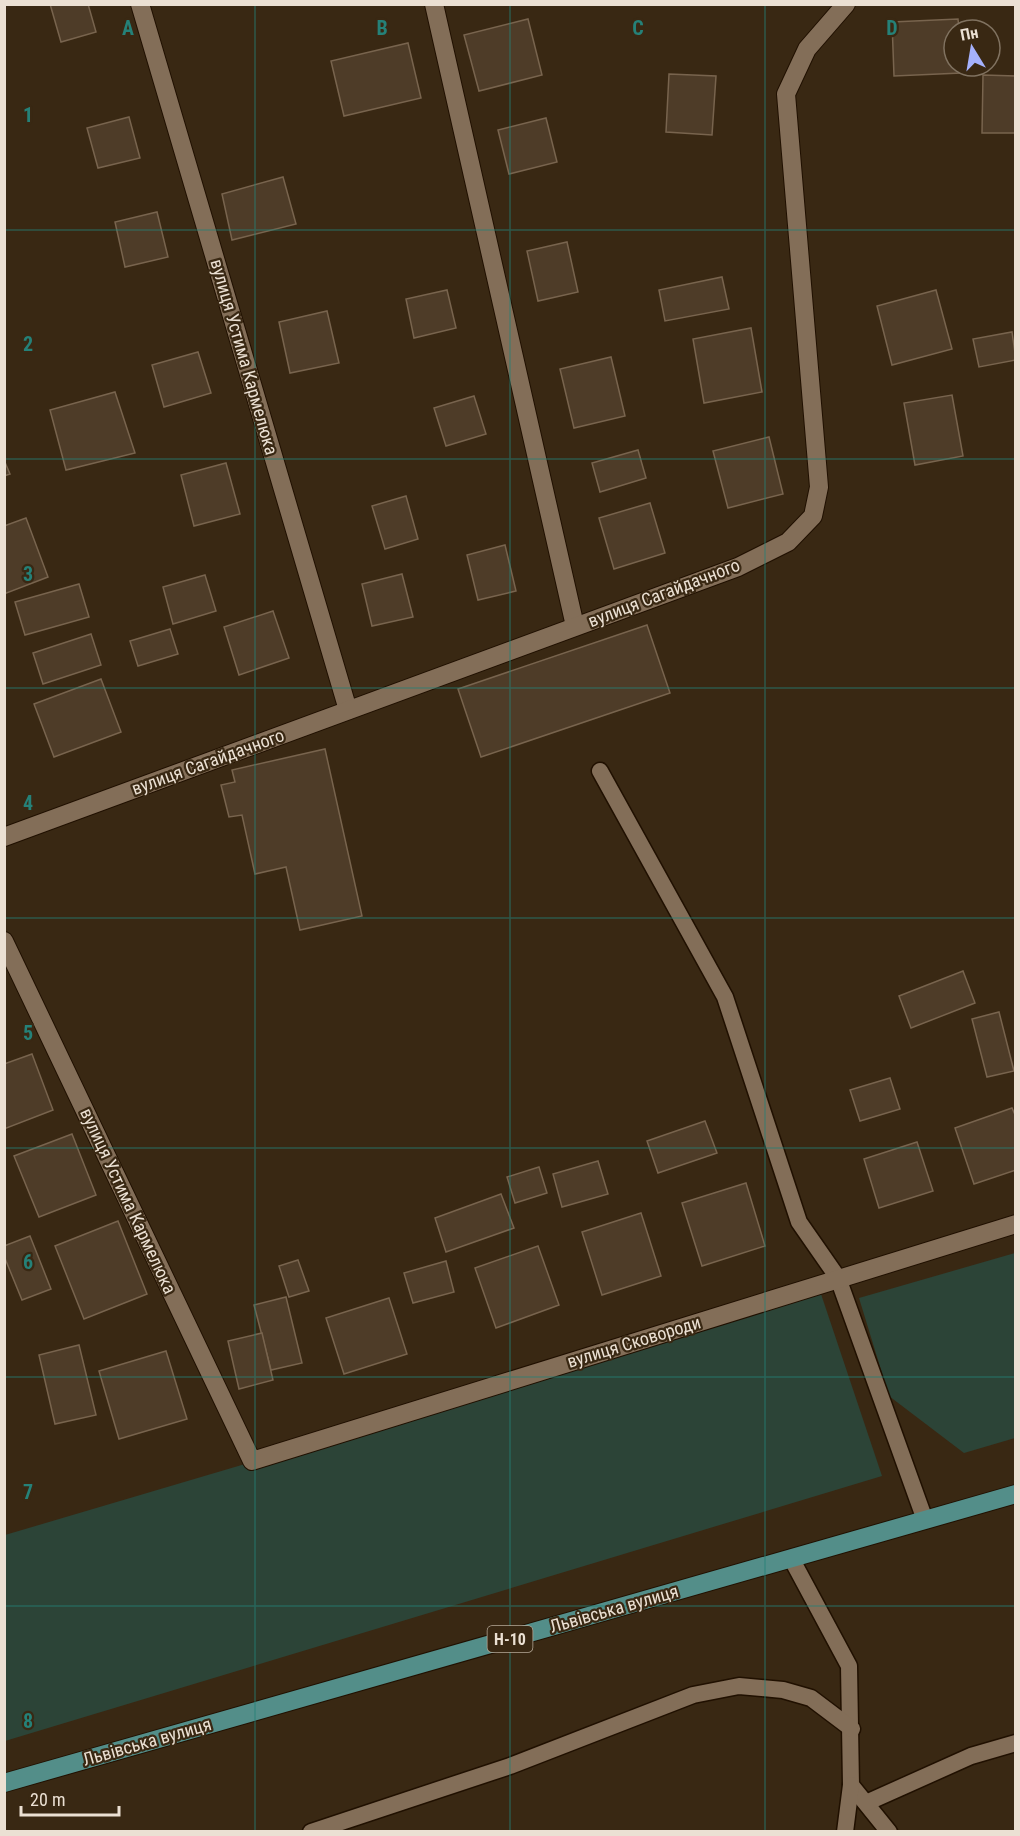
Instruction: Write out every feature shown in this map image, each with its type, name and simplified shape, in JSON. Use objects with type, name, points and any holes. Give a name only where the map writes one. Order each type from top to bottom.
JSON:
[{"type":"main road","name":"Львівська вулиця","points":[[4,1783],[1016,1494]]},
{"type":"street","name":"вулиця Устима Кармелюка","points":[[140,4],[348,710]]},
{"type":"street","points":[[434,4],[575,626]]},
{"type":"street","name":"вулиця Сагайдачного","points":[[4,837],[738,567],[788,542],[813,516],[819,487],[786,94],[807,49],[846,4]]},
{"type":"street","name":"вулиця Устима Кармелюка","points":[[4,941],[252,1461]]},
{"type":"street","name":"вулиця Сковороди","points":[[252,1461],[1016,1224]]},
{"type":"lane","points":[[600,771],[725,997],[800,1222],[838,1278],[925,1520]]},
{"type":"lane","points":[[791,1558],[849,1665],[852,1729],[851,1785],[845,1832]]},
{"type":"lane","points":[[311,1832],[510,1766],[693,1695],[739,1686],[783,1690],[811,1698],[852,1729]]},
{"type":"lane","points":[[866,1803],[971,1756],[1016,1743]]},
{"type":"lane","points":[[851,1785],[889,1832]]},
{"type":"green space","points":[[1015,1253],[1015,1438],[964,1453],[889,1396],[859,1298]]},
{"type":"green space","points":[[821,1294],[882,1476],[5,1741],[5,1535]]},
{"type":"building","points":[[50,4],[88,4],[96,32],[61,42]]},
{"type":"building","points":[[528,19],[542,75],[479,91],[464,35]]},
{"type":"building","points":[[942,20],[942,74],[894,76],[892,22]]},
{"type":"building","points":[[408,43],[421,98],[344,116],[331,61]]},
{"type":"building","points":[[669,74],[716,76],[712,135],[666,132]]},
{"type":"building","points":[[1016,76],[1016,133],[982,133],[983,78]]},
{"type":"building","points":[[129,117],[140,158],[98,168],[87,128]]},
{"type":"building","points":[[546,118],[557,162],[509,174],[498,130]]},
{"type":"building","points":[[283,177],[296,224],[232,240],[222,194]]},
{"type":"building","points":[[157,212],[168,257],[125,267],[115,222]]},
{"type":"building","points":[[567,242],[578,292],[538,301],[527,251]]},
{"type":"building","points":[[722,277],[729,309],[665,321],[659,290]]},
{"type":"building","points":[[447,290],[456,328],[414,338],[406,299]]},
{"type":"building","points":[[936,290],[952,349],[892,365],[877,306]]},
{"type":"building","points":[[327,311],[339,363],[290,373],[279,322]]},
{"type":"building","points":[[751,328],[762,392],[704,403],[693,339]]},
{"type":"building","points":[[1012,332],[1016,360],[979,367],[973,339]]},
{"type":"building","points":[[198,352],[211,393],[164,407],[152,365]]},
{"type":"building","points":[[611,357],[625,416],[574,428],[560,369]]},
{"type":"building","points":[[115,392],[135,453],[66,470],[50,410]]},
{"type":"building","points":[[952,395],[963,456],[915,465],[904,403]]},
{"type":"building","points":[[474,396],[486,434],[446,446],[434,408]]},
{"type":"building","points":[[769,437],[783,494],[728,508],[713,451]]},
{"type":"building","points":[[638,450],[646,478],[600,492],[592,463]]},
{"type":"building","points":[[4,460],[10,474],[4,476]]},
{"type":"building","points":[[226,463],[240,514],[194,526],[181,475]]},
{"type":"building","points":[[406,496],[418,539],[385,549],[372,506]]},
{"type":"building","points":[[650,503],[665,553],[614,569],[599,518]]},
{"type":"building","points":[[26,518],[48,577],[4,594],[4,526]]},
{"type":"building","points":[[505,545],[516,591],[478,600],[467,555]]},
{"type":"building","points":[[402,574],[413,617],[372,626],[362,584]]},
{"type":"building","points":[[205,575],[216,611],[173,624],[163,587]]},
{"type":"building","points":[[79,584],[89,617],[25,635],[15,602]]},
{"type":"building","points":[[273,611],[289,658],[239,675],[224,627]]},
{"type":"building","points":[[647,625],[670,693],[481,757],[458,689]]},
{"type":"building","points":[[170,629],[178,654],[138,666],[130,641]]},
{"type":"building","points":[[91,634],[101,665],[43,684],[33,653]]},
{"type":"building","points":[[101,679],[121,732],[54,757],[34,704]]},
{"type":"building","points":[[325,749],[362,916],[300,930],[286,867],[255,874],[242,815],[229,817],[221,785],[235,782],[232,770]]},
{"type":"building","points":[[963,971],[975,1003],[911,1028],[899,996]]},
{"type":"building","points":[[999,1012],[1014,1071],[987,1077],[972,1019]]},
{"type":"building","points":[[32,1054],[53,1110],[4,1129],[4,1064]]},
{"type":"building","points":[[890,1078],[900,1109],[860,1121],[850,1090]]},
{"type":"building","points":[[1012,1108],[1016,1117],[1016,1170],[974,1184],[955,1128]]},
{"type":"building","points":[[705,1121],[717,1153],[658,1173],[647,1141]]},
{"type":"building","points":[[72,1134],[96,1195],[39,1217],[14,1156]]},
{"type":"building","points":[[917,1142],[933,1191],[879,1208],[864,1159]]},
{"type":"building","points":[[598,1161],[608,1194],[562,1207],[553,1174]]},
{"type":"building","points":[[539,1167],[547,1193],[515,1203],[507,1177]]},
{"type":"building","points":[[746,1183],[765,1246],[702,1266],[682,1203]]},
{"type":"building","points":[[501,1194],[514,1228],[446,1252],[435,1218]]},
{"type":"building","points":[[641,1213],[661,1276],[602,1295],[582,1232]]},
{"type":"building","points":[[118,1221],[147,1294],[84,1319],[55,1246]]},
{"type":"building","points":[[30,1236],[51,1289],[22,1300],[4,1256],[4,1246]]},
{"type":"building","points":[[538,1246],[559,1305],[496,1328],[475,1268]]},
{"type":"building","points":[[298,1260],[309,1291],[289,1297],[279,1266]]},
{"type":"building","points":[[446,1261],[454,1292],[413,1303],[404,1273]]},
{"type":"building","points":[[286,1297],[302,1363],[271,1370],[254,1305]]},
{"type":"building","points":[[389,1298],[407,1354],[344,1374],[326,1318]]},
{"type":"building","points":[[262,1333],[273,1380],[239,1389],[228,1341]]},
{"type":"building","points":[[79,1345],[96,1415],[55,1424],[39,1355]]},
{"type":"building","points":[[166,1351],[187,1419],[119,1439],[99,1371]]}]
